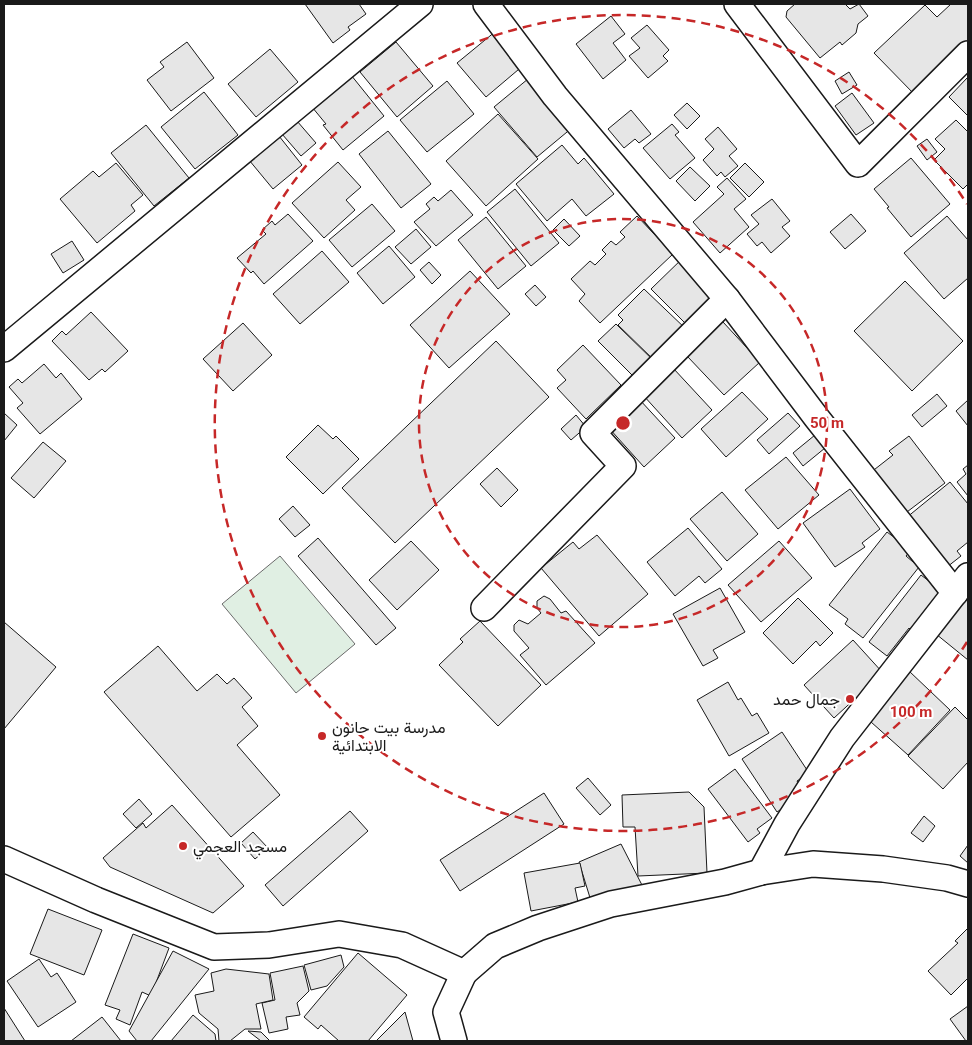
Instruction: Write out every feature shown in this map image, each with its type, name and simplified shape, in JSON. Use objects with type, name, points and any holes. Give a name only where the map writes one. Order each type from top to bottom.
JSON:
[{"type":"street","points":[[4,349],[420,4]]},
{"type":"street","points":[[486,4],[555,96],[727,300],[816,417],[962,584],[842,738],[788,824],[762,872]]},
{"type":"street","points":[[737,4],[858,164],[968,54]]},
{"type":"street","points":[[484,608],[623,466],[593,433],[727,300]]},
{"type":"street","points":[[4,859],[96,900],[214,947],[269,945],[339,934],[402,945],[464,973]]},
{"type":"street","points":[[454,1041],[446,1012],[464,973],[495,946],[538,928],[611,904],[725,882],[762,872],[813,864],[874,868],[947,878],[968,884]]},
{"type":"green space","points":[[280,556],[355,644],[296,693],[222,604]]},
{"type":"building","points":[[305,4],[359,4],[366,14],[348,27],[350,30],[333,43]]},
{"type":"building","points":[[795,4],[845,4],[850,9],[859,4],[868,16],[858,24],[856,33],[842,45],[840,42],[820,58],[786,17],[787,11]]},
{"type":"building","points":[[951,4],[968,4],[968,45],[915,95],[874,53],[925,5],[937,17]]},
{"type":"building","points":[[611,16],[625,34],[613,43],[626,60],[603,79],[576,44]]},
{"type":"building","points":[[647,25],[669,50],[663,56],[668,61],[648,78],[629,56],[640,48],[631,38]]},
{"type":"building","points":[[496,31],[525,64],[486,97],[457,63]]},
{"type":"building","points":[[187,42],[214,78],[171,111],[147,80],[164,67],[160,62]]},
{"type":"building","points":[[396,42],[433,86],[397,117],[360,72]]},
{"type":"building","points":[[270,49],[298,82],[256,117],[228,84]]},
{"type":"building","points":[[849,72],[857,85],[842,94],[835,81]]},
{"type":"building","points":[[534,74],[573,127],[537,157],[494,107]]},
{"type":"building","points":[[351,75],[384,116],[343,150],[323,125],[326,124],[312,107]]},
{"type":"building","points":[[968,77],[968,116],[949,97]]},
{"type":"building","points":[[447,81],[474,114],[427,152],[400,120]]},
{"type":"building","points":[[204,92],[238,135],[195,169],[161,127]]},
{"type":"building","points":[[852,93],[874,123],[856,135],[835,106]]},
{"type":"building","points":[[687,103],[700,116],[687,129],[674,115]]},
{"type":"building","points":[[631,110],[651,134],[639,143],[635,139],[624,148],[608,129]]},
{"type":"building","points":[[498,114],[538,159],[486,206],[446,161]]},
{"type":"building","points":[[956,120],[968,132],[968,184],[963,189],[934,160],[945,149],[935,139]]},
{"type":"building","points":[[297,121],[316,143],[301,156],[282,134]]},
{"type":"building","points":[[672,124],[679,132],[675,135],[695,158],[670,179],[643,148]]},
{"type":"building","points":[[146,125],[189,178],[154,206],[111,153]]},
{"type":"building","points":[[718,127],[737,149],[729,156],[738,166],[725,177],[721,172],[717,176],[703,160],[714,149],[705,139]]},
{"type":"building","points":[[388,131],[431,184],[401,208],[359,154]]},
{"type":"building","points":[[279,136],[302,165],[273,189],[249,160]]},
{"type":"building","points":[[927,139],[937,152],[927,160],[917,146]]},
{"type":"building","points":[[562,145],[578,164],[584,158],[614,194],[586,216],[572,199],[547,221],[516,184]]},
{"type":"building","points":[[911,158],[950,204],[911,237],[874,189]]},
{"type":"building","points":[[338,162],[361,187],[346,200],[355,210],[324,238],[292,203]]},
{"type":"building","points":[[116,163],[143,195],[131,205],[135,211],[97,243],[60,199],[93,171],[99,177]]},
{"type":"building","points":[[745,163],[764,182],[749,197],[730,178]]},
{"type":"building","points":[[690,167],[710,186],[695,201],[676,181]]},
{"type":"building","points":[[727,178],[746,199],[734,209],[749,227],[720,253],[693,222],[724,194],[717,187]]},
{"type":"building","points":[[515,189],[559,243],[531,266],[487,212]]},
{"type":"building","points":[[451,190],[473,215],[436,246],[414,222],[430,209],[426,204],[434,197],[438,201]]},
{"type":"building","points":[[772,199],[790,221],[782,227],[790,236],[771,253],[762,242],[757,246],[747,234],[759,224],[751,215]]},
{"type":"building","points":[[372,204],[395,231],[352,267],[329,240]]},
{"type":"building","points":[[288,214],[313,241],[264,284],[253,271],[251,273],[237,258],[266,234],[262,230],[272,221],[275,225]]},
{"type":"building","points":[[851,214],[866,231],[845,249],[830,232]]},
{"type":"building","points":[[637,216],[673,254],[600,323],[579,301],[585,294],[571,279],[590,261],[595,265],[606,254],[602,250],[611,241],[616,245],[625,237],[620,232]]},
{"type":"building","points":[[947,216],[968,240],[968,278],[944,299],[904,253]]},
{"type":"building","points":[[486,217],[526,266],[498,289],[458,240]]},
{"type":"building","points":[[564,219],[580,236],[569,246],[553,230]]},
{"type":"building","points":[[416,229],[431,247],[411,264],[395,247]]},
{"type":"building","points":[[72,241],[84,260],[63,273],[51,254]]},
{"type":"building","points":[[389,246],[415,277],[383,304],[357,273]]},
{"type":"building","points":[[322,251],[349,282],[300,324],[273,294]]},
{"type":"building","points":[[686,255],[720,294],[688,326],[651,289]]},
{"type":"building","points":[[429,262],[441,275],[432,284],[420,270]]},
{"type":"building","points":[[470,271],[510,314],[449,368],[410,325]]},
{"type":"building","points":[[905,281],[963,341],[912,391],[854,331]]},
{"type":"building","points":[[535,285],[546,297],[536,306],[525,294]]},
{"type":"building","points":[[644,289],[687,330],[656,362],[618,325],[623,320],[618,315]]},
{"type":"building","points":[[91,312],[128,351],[105,372],[102,369],[89,380],[52,341],[62,331],[66,335]]},
{"type":"building","points":[[723,322],[760,362],[724,395],[687,356]]},
{"type":"building","points":[[243,323],[272,355],[233,391],[203,359]]},
{"type":"building","points":[[616,324],[656,363],[638,381],[598,341]]},
{"type":"building","points":[[496,341],[549,397],[395,543],[342,488]]},
{"type":"building","points":[[583,345],[621,385],[586,419],[557,388],[566,380],[557,370]]},
{"type":"building","points":[[44,364],[56,378],[61,373],[82,399],[40,434],[17,408],[23,403],[9,387],[18,379],[22,383]]},
{"type":"building","points":[[673,368],[712,410],[682,438],[643,395]]},
{"type":"building","points":[[742,392],[768,419],[726,457],[701,429]]},
{"type":"building","points":[[937,394],[947,406],[922,427],[912,415]]},
{"type":"building","points":[[639,399],[675,438],[644,467],[608,427]]},
{"type":"building","points":[[968,400],[968,426],[956,411]]},
{"type":"building","points":[[4,413],[17,425],[4,441]]},
{"type":"building","points":[[788,413],[800,426],[769,454],[757,440]]},
{"type":"building","points":[[576,415],[586,427],[571,440],[561,429]]},
{"type":"building","points":[[318,425],[333,439],[336,436],[359,459],[323,494],[286,457]]},
{"type":"building","points":[[815,435],[825,448],[803,466],[793,453]]},
{"type":"building","points":[[909,436],[945,483],[903,515],[870,473],[893,455],[889,451]]},
{"type":"building","points":[[43,442],[66,461],[34,498],[11,478]]},
{"type":"building","points":[[786,457],[819,495],[778,529],[745,490]]},
{"type":"building","points":[[968,465],[968,496],[957,482],[966,474],[963,469]]},
{"type":"building","points":[[497,468],[518,490],[501,507],[480,484]]},
{"type":"building","points":[[950,482],[968,504],[968,542],[957,551],[961,556],[947,567],[906,518]]},
{"type":"building","points":[[850,489],[880,529],[862,543],[865,547],[835,567],[803,523]]},
{"type":"building","points":[[722,492],[758,534],[727,561],[690,519]]},
{"type":"building","points":[[293,506],[310,525],[295,537],[279,519]]},
{"type":"building","points":[[688,528],[722,569],[705,583],[699,576],[675,596],[647,562]]},
{"type":"building","points":[[887,532],[911,550],[906,556],[919,567],[863,638],[845,624],[848,619],[829,605]]},
{"type":"building","points":[[597,535],[648,594],[599,636],[541,568],[573,542],[579,549]]},
{"type":"building","points":[[318,538],[396,628],[376,645],[298,556]]},
{"type":"building","points":[[411,541],[439,570],[397,610],[369,580]]},
{"type":"building","points":[[779,541],[812,578],[761,622],[728,585]]},
{"type":"building","points":[[921,575],[942,591],[912,631],[909,628],[887,656],[869,642]]},
{"type":"building","points":[[720,588],[745,632],[713,650],[718,658],[703,666],[673,614]]},
{"type":"building","points":[[544,596],[550,599],[561,613],[566,611],[595,643],[546,685],[520,655],[529,648],[514,631],[514,625],[519,620],[528,624],[541,613],[537,608],[537,601]]},
{"type":"building","points":[[798,598],[833,633],[820,646],[816,641],[793,664],[763,633]]},
{"type":"building","points":[[965,598],[968,601],[968,660],[936,634]]},
{"type":"building","points":[[480,621],[541,685],[498,726],[439,665],[463,642],[460,639]]},
{"type":"building","points":[[4,622],[56,667],[4,729]]},
{"type":"building","points":[[853,640],[883,673],[834,718],[804,685]]},
{"type":"building","points":[[158,646],[197,691],[217,674],[227,684],[234,678],[252,698],[242,707],[258,726],[237,745],[280,795],[231,837],[104,692]]},
{"type":"building","points":[[909,671],[950,710],[908,755],[871,722]]},
{"type":"building","points":[[728,682],[738,700],[741,698],[752,716],[757,713],[769,733],[729,756],[697,700]]},
{"type":"building","points":[[955,707],[968,720],[968,762],[943,789],[908,756]]},
{"type":"building","points":[[782,732],[809,773],[797,781],[801,788],[789,797],[792,802],[777,812],[742,759]]},
{"type":"building","points":[[735,769],[772,818],[757,829],[760,833],[748,842],[708,789]]},
{"type":"building","points":[[588,778],[611,805],[600,815],[576,788]]},
{"type":"building","points":[[689,792],[704,807],[707,873],[638,876],[635,827],[623,827],[622,795]]},
{"type":"building","points":[[544,793],[564,824],[460,891],[440,860]]},
{"type":"building","points":[[139,799],[152,814],[136,828],[123,814]]},
{"type":"building","points":[[172,805],[244,886],[213,913],[110,867],[103,858],[143,823],[146,828]]},
{"type":"building","points":[[350,811],[368,831],[283,906],[265,885]]},
{"type":"building","points":[[924,816],[935,826],[923,842],[911,833]]},
{"type":"building","points":[[253,832],[268,848],[255,859],[241,843]]},
{"type":"building","points":[[621,844],[644,889],[591,901],[579,862]]},
{"type":"building","points":[[968,845],[968,863],[960,856]]},
{"type":"building","points":[[580,863],[585,886],[575,888],[578,902],[531,911],[524,873]]},
{"type":"building","points":[[48,909],[102,930],[84,975],[30,954]]},
{"type":"building","points":[[968,928],[968,978],[951,995],[928,971],[958,943],[955,941]]},
{"type":"building","points":[[133,934],[169,948],[151,996],[142,992],[130,1025],[116,1019],[120,1010],[105,1005]]},
{"type":"building","points":[[173,951],[209,969],[151,1041],[137,1041],[129,1031]]},
{"type":"building","points":[[358,953],[407,995],[368,1041],[339,1041],[321,1025],[318,1029],[304,1017]]},
{"type":"building","points":[[341,955],[344,967],[327,986],[311,990],[304,965]]},
{"type":"building","points":[[39,959],[51,977],[57,973],[76,1002],[38,1027],[7,981]]},
{"type":"building","points":[[303,966],[309,991],[297,1003],[300,1015],[286,1017],[288,1029],[269,1033],[262,1003],[275,1000],[270,973]]},
{"type":"building","points":[[226,969],[269,974],[273,1000],[256,1004],[261,1029],[245,1029],[230,1041],[219,1041],[218,1029],[199,1013],[195,995],[214,991],[211,973]]},
{"type":"building","points":[[968,1006],[968,1041],[966,1041],[950,1019]]},
{"type":"building","points":[[4,1008],[25,1041],[4,1041]]},
{"type":"building","points":[[405,1012],[413,1041],[377,1040]]},
{"type":"building","points":[[193,1015],[215,1034],[216,1041],[171,1041]]},
{"type":"building","points":[[102,1017],[121,1041],[71,1041]]},
{"type":"building","points":[[248,1031],[261,1032],[270,1041],[261,1041]]},
{"type":"place","name":"جمال حمد","points":[[850,699]]},
{"type":"place","name":"مدرسة بيت حانون الابتدائية","points":[[322,736]]},
{"type":"place","name":"مسجد العجمي","points":[[183,846]]}]
